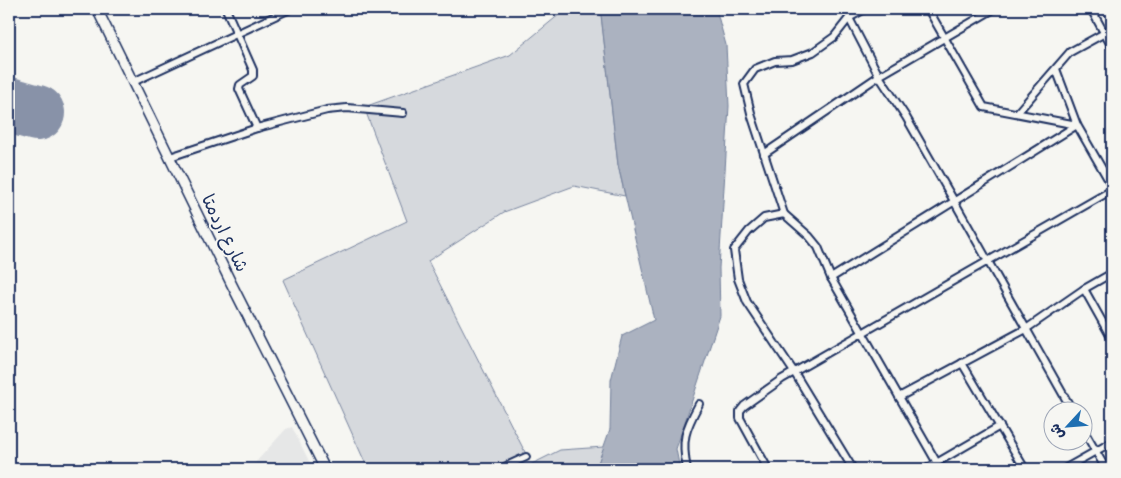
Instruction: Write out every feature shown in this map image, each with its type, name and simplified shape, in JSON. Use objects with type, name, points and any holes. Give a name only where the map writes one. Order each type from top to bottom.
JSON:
[{"type":"main road","name":"شارع اردمتا","points":[[97,9],[232,285],[326,469]]},
{"type":"street","points":[[226,9],[254,72],[252,78],[240,85],[239,90],[257,128]]},
{"type":"street","points":[[133,82],[236,32],[290,9]]},
{"type":"street","points":[[865,9],[849,18],[834,38],[813,52],[792,60],[775,61],[755,69],[744,84],[752,117],[784,214],[809,236],[818,247],[831,278],[936,463]]},
{"type":"street","points":[[928,9],[984,107],[1077,125]]},
{"type":"street","points":[[764,154],[879,76],[994,9]]},
{"type":"street","points":[[1091,9],[1112,47]]},
{"type":"street","points":[[849,18],[879,76],[906,117],[1066,400]]},
{"type":"street","points":[[1018,114],[1070,52],[1112,29]]},
{"type":"street","points":[[768,469],[740,418],[740,410],[744,406],[794,372],[1112,188],[1077,125],[1056,69]]},
{"type":"street","points":[[170,157],[257,128],[337,108],[403,113]]},
{"type":"street","points":[[831,278],[1077,125]]},
{"type":"street","points":[[784,214],[764,218],[749,230],[734,250],[738,279],[747,302],[794,372],[853,469]]},
{"type":"street","points":[[898,397],[1026,329],[1084,289],[1112,273]]},
{"type":"street","points":[[1084,289],[1112,339]]},
{"type":"street","points":[[962,363],[1025,469]]},
{"type":"street","points":[[687,469],[684,454],[684,437],[688,424],[699,404]]},
{"type":"street","points":[[926,469],[1000,426]]},
{"type":"street","points":[[1064,469],[1112,442]]},
{"type":"street","points":[[1095,451],[1106,469]]},
{"type":"street","points":[[500,469],[526,457]]},
{"type":"shaded area","points":[[566,9],[597,9],[601,14],[618,165],[625,196],[574,186],[504,212],[428,261],[526,454],[488,469],[368,469],[283,280],[407,221],[364,107],[510,55]]},
{"type":"shaded area","points":[[597,9],[716,9],[726,45],[729,106],[719,268],[720,316],[676,449],[680,469],[596,469],[610,429],[611,380],[622,336],[654,320],[618,165],[601,15]]},
{"type":"shaded area","points":[[292,427],[313,469],[243,469],[255,463],[286,429]]},
{"type":"shaded area","points":[[604,447],[596,469],[522,469],[560,450]]},
{"type":"runway","points":[[9,105],[37,113]]}]
